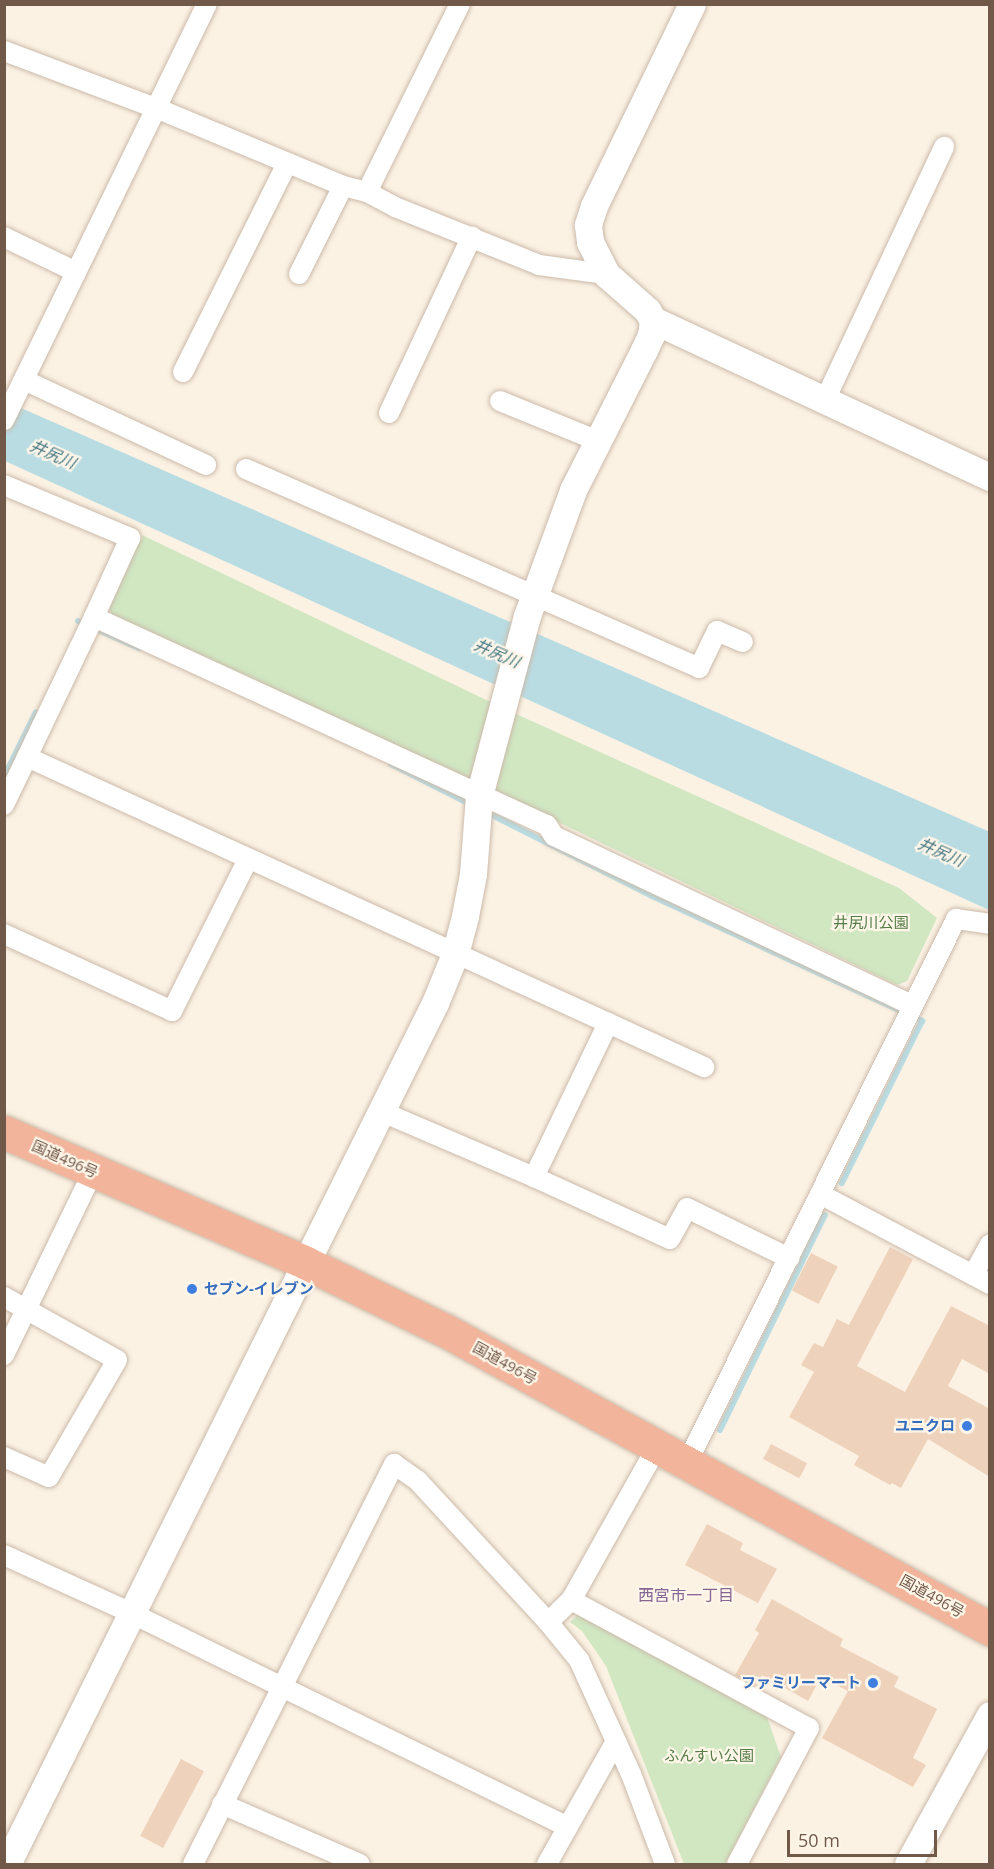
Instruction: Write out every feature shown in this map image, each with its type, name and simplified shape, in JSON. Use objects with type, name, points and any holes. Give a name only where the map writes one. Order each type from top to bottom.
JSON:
[{"type":"highway","name":"国道496号","points":[[4,1132],[306,1263],[450,1333],[990,1629]]},
{"type":"street","points":[[4,420],[207,4]]},
{"type":"street","points":[[367,192],[460,4]]},
{"type":"street","points":[[692,4],[594,206],[588,225],[590,242],[606,274],[647,310],[653,320],[990,477]]},
{"type":"street","points":[[4,51],[156,108],[343,186],[367,192],[395,207],[472,236],[539,265],[606,274]]},
{"type":"street","points":[[825,400],[944,147]]},
{"type":"street","points":[[183,372],[287,163]]},
{"type":"street","points":[[299,274],[343,186]]},
{"type":"street","points":[[388,413],[472,236]]},
{"type":"street","points":[[4,237],[76,272]]},
{"type":"street","points":[[7,1864],[435,1003],[455,954],[472,874],[478,796],[501,706],[531,605],[573,490],[648,343],[653,320]]},
{"type":"street","points":[[22,384],[206,465]]},
{"type":"street","points":[[500,401],[598,441]]},
{"type":"street","points":[[246,469],[531,605],[699,668],[717,631],[743,642]]},
{"type":"street","points":[[4,485],[130,538],[4,805]]},
{"type":"street","points":[[94,617],[478,796],[547,825],[554,836],[912,1006]]},
{"type":"street","points":[[27,758],[704,1067]]},
{"type":"street","points":[[4,934],[172,1011],[248,859]]},
{"type":"street","points":[[687,1463],[956,919],[990,924]]},
{"type":"street","points":[[534,1177],[608,1023]]},
{"type":"street","points":[[380,1112],[534,1177],[670,1239],[687,1209],[789,1258]]},
{"type":"street","points":[[4,1355],[28,1310],[93,1172]]},
{"type":"street","points":[[820,1194],[981,1279],[990,1244]]},
{"type":"street","points":[[4,1297],[117,1360],[49,1477],[4,1457]]},
{"type":"street","points":[[548,1622],[572,1600],[657,1447]]},
{"type":"street","points":[[193,1864],[394,1464],[418,1481],[548,1622],[579,1660],[631,1774],[665,1864]]},
{"type":"street","points":[[4,1555],[131,1612],[280,1688],[567,1827]]},
{"type":"street","points":[[572,1600],[809,1728],[737,1864]]},
{"type":"street","points":[[908,1864],[990,1714]]},
{"type":"street","points":[[547,1864],[615,1743]]},
{"type":"street","points":[[222,1804],[360,1864]]},
{"type":"green space","name":"井尻川公園","points":[[142,535],[501,707],[899,888],[937,918],[907,981],[897,985],[452,771],[113,617],[109,607]]},
{"type":"green space","name":"ふんすい公園","points":[[582,1611],[706,1678],[767,1717],[781,1757],[725,1864],[684,1864],[606,1666],[582,1631],[570,1622]]},
{"type":"water","name":"井尻川","points":[[5,401],[990,832],[989,910],[5,461]]},
{"type":"building","points":[[890,1247],[913,1259],[857,1366],[905,1392],[951,1306],[990,1326],[990,1374],[962,1359],[948,1386],[990,1409],[990,1477],[928,1439],[901,1488],[892,1483],[890,1485],[854,1465],[859,1456],[789,1417],[814,1372],[801,1365],[814,1343],[823,1347],[837,1319],[849,1325]]},
{"type":"building","points":[[811,1253],[838,1267],[819,1304],[792,1290]]},
{"type":"building","points":[[771,1444],[807,1463],[799,1478],[763,1459]]},
{"type":"building","points":[[707,1524],[743,1543],[740,1550],[777,1569],[758,1603],[685,1565]]},
{"type":"building","points":[[772,1599],[843,1639],[840,1646],[899,1677],[894,1687],[937,1709],[913,1758],[926,1765],[913,1787],[822,1738],[848,1691],[821,1677],[808,1701],[762,1675],[756,1686],[735,1675],[759,1633],[755,1630]]},
{"type":"building","points":[[181,1759],[204,1771],[163,1848],[140,1836]]},
{"type":"waterway","points":[[78,621],[139,648]]},
{"type":"waterway","points":[[4,777],[36,712]]},
{"type":"waterway","points":[[391,764],[470,804]]},
{"type":"waterway","points":[[484,811],[652,896],[922,1021],[842,1183]]},
{"type":"waterway","points":[[720,1430],[825,1215]]},
{"type":"place","name":"セブン-イレブン","points":[[192,1289]]},
{"type":"place","name":"ユニクロ","points":[[967,1426]]},
{"type":"place","name":"ファミリーマート","points":[[873,1683]]},
{"type":"district","name":"西宮市一丁目","points":[[686,1595]]}]
